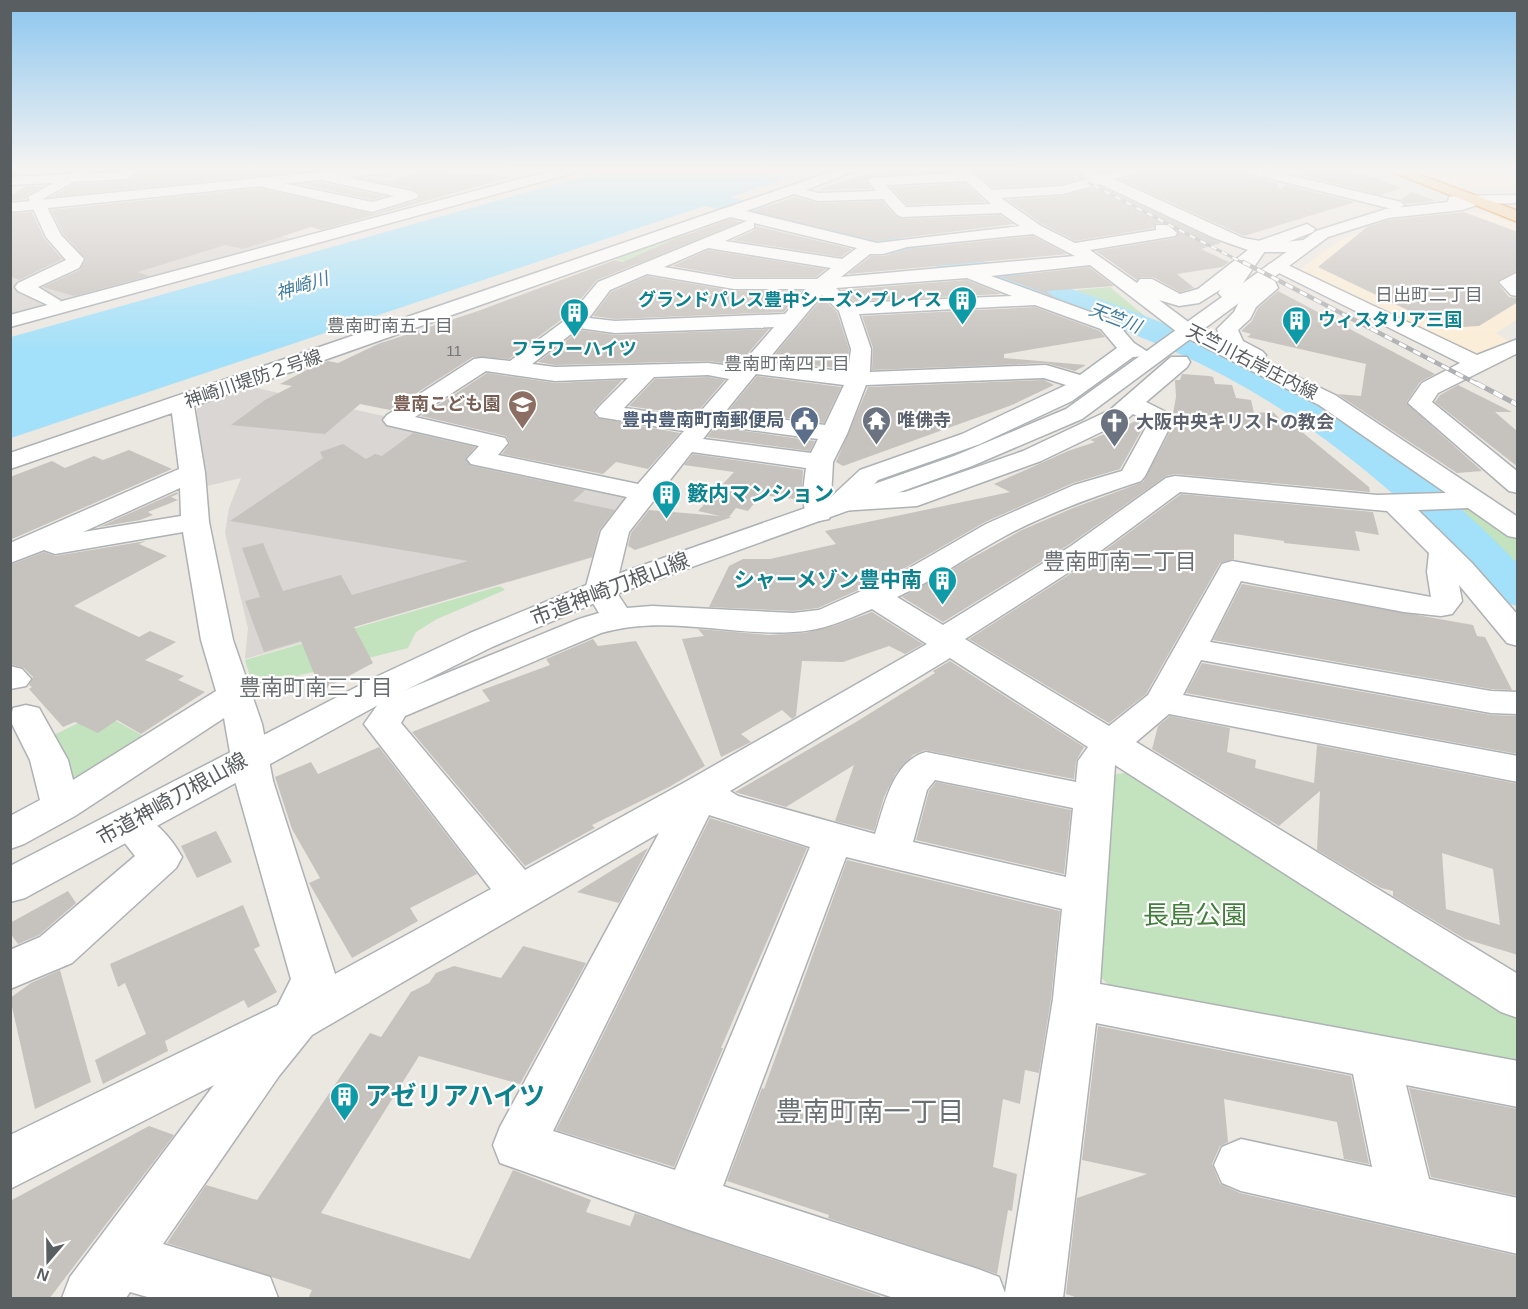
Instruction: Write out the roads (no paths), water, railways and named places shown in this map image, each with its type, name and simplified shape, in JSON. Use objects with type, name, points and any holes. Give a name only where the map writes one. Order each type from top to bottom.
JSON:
[{"type":"street","points":[[51,230],[54,237],[75,259],[74,264],[24,287],[52,301]]},
{"type":"street","points":[[10,321],[346,230]]},
{"type":"street","name":"神崎川堤防２号線","points":[[10,462],[676,230]]},
{"type":"street","points":[[513,369],[575,322],[604,286],[708,243],[729,230]]},
{"type":"street","points":[[811,230],[969,272],[1165,349]]},
{"type":"street","points":[[519,893],[382,724],[393,708],[590,626],[609,604],[615,531],[644,493],[821,284],[862,251],[907,242],[1024,230]]},
{"type":"street","name":"天竺川右岸庄内線","points":[[1037,230],[1096,260],[1165,349],[1327,400],[1518,530]]},
{"type":"street","points":[[1073,248],[1170,233],[1165,230]]},
{"type":"street","points":[[1207,230],[1257,249],[1293,249],[1333,230]]},
{"type":"street","points":[[648,269],[734,284],[821,284],[1003,270],[1096,260],[1142,280],[1162,297],[1171,300],[1193,301],[1257,249],[1304,230]]},
{"type":"street","points":[[754,284],[828,236]]},
{"type":"street","points":[[1213,311],[1309,242]]},
{"type":"street","points":[[708,243],[845,265]]},
{"type":"street","points":[[878,248],[941,306]]},
{"type":"street","points":[[1213,311],[1257,249]]},
{"type":"street","points":[[1271,271],[1476,363]]},
{"type":"street","points":[[1271,271],[1269,288],[1246,304],[1243,315],[1227,329],[1234,345],[1286,370],[1327,400]]},
{"type":"street","points":[[1518,277],[1508,282],[1518,291]]},
{"type":"street","points":[[821,284],[848,309],[861,348],[855,387],[820,462],[816,483],[829,508]]},
{"type":"street","points":[[848,309],[1045,301]]},
{"type":"street","name":"市道神崎刀根山線","points":[[10,886],[130,824],[251,757],[482,640],[609,604],[829,508],[963,461],[1074,414],[1165,349],[1213,311]]},
{"type":"street","points":[[575,322],[615,327],[791,320]]},
{"type":"street","points":[[1518,326],[1507,333],[1518,340]]},
{"type":"street","points":[[1518,345],[1476,363],[1430,388],[1419,403],[1518,485]]},
{"type":"street","points":[[829,508],[869,476],[971,440],[1064,396],[1083,383],[1165,349]]},
{"type":"street","points":[[829,508],[908,500],[1032,456],[1118,415],[1132,404],[1165,349]]},
{"type":"street","points":[[644,493],[480,459],[496,443],[395,420],[482,364],[555,374],[708,369],[855,387],[1046,371],[1083,383]]},
{"type":"street","points":[[648,371],[607,412],[698,429],[820,462]]},
{"type":"street","points":[[182,403],[192,473],[195,522],[216,637],[233,696],[244,724],[254,781],[314,979],[296,1020],[262,1060],[106,1280],[249,1299]]},
{"type":"street","points":[[1132,404],[1162,419],[1132,476]]},
{"type":"street","points":[[698,429],[835,434]]},
{"type":"street","points":[[1426,466],[1484,455],[1518,456]]},
{"type":"street","points":[[13,553],[192,473]]},
{"type":"street","points":[[609,604],[652,615],[793,623],[826,618],[910,580],[996,531],[1083,491],[1132,476],[1174,484],[1400,504],[1477,500]]},
{"type":"street","points":[[10,1163],[296,1020],[701,791],[936,654],[954,632],[1081,552],[1174,484]]},
{"type":"street","points":[[1400,504],[1462,569],[1505,625]]},
{"type":"street","points":[[13,553],[195,522]]},
{"type":"street","points":[[1034,1299],[1076,999],[1087,898],[1097,761],[1109,745],[1162,702],[1232,570],[1443,610],[1441,607],[1447,601],[1442,572],[1444,552]]},
{"type":"street","points":[[875,597],[1518,998]]},
{"type":"street","points":[[1189,648],[1491,702],[1518,703]]},
{"type":"street","points":[[10,834],[61,806],[233,696]]},
{"type":"street","points":[[1162,702],[1518,770]]},
{"type":"street","points":[[26,716],[49,760],[61,806]]},
{"type":"street","points":[[890,852],[909,787],[926,765],[1095,799]]},
{"type":"street","points":[[701,791],[724,806],[833,839],[1087,898]]},
{"type":"street","points":[[701,791],[519,1145],[978,1299]]},
{"type":"street","points":[[10,970],[56,950],[160,857],[130,824]]},
{"type":"street","points":[[689,1203],[833,839]]},
{"type":"street","points":[[1076,999],[1518,1084]]},
{"type":"street","points":[[1374,1056],[1407,1202]]},
{"type":"street","points":[[1241,1165],[1518,1226]]},
{"type":"water","name":"神崎川","points":[[392,230],[632,230],[11,438],[11,337]]},
{"type":"waterway","name":"天竺川","points":[[833,230],[977,270],[1109,314],[1210,356],[1258,381],[1345,436],[1407,484],[1465,536],[1518,592]]},
{"type":"railway","points":[[1180,230],[1245,264]]},
{"type":"railway","points":[[1243,262],[1479,385]]},
{"type":"railway","points":[[1476,383],[1518,405]]},
{"type":"place","name":"グランドパレス豊中シーズンプレイス","points":[[963,326]]},
{"type":"place","name":"フラワーハイツ","points":[[574,338]]},
{"type":"place","name":"ウィスタリア三国","points":[[1297,346]]},
{"type":"place","name":"豊南こども園","points":[[522,430]]},
{"type":"place","name":"豊中豊南町南郵便局","points":[[805,446]]},
{"type":"place","name":"唯佛寺","points":[[876,446]]},
{"type":"place","name":"大阪中央キリストの教会","points":[[1115,448]]},
{"type":"place","name":"籔内マンション","points":[[666,520]]},
{"type":"place","name":"シャーメゾン豊中南","points":[[943,606]]},
{"type":"place","name":"アゼリアハイツ","points":[[344,1122]]},
{"type":"district","name":"日出町二丁目","points":[[1429,295]]},
{"type":"district","name":"豊南町南五丁目","points":[[390,326]]},
{"type":"district","name":"豊南町南四丁目","points":[[787,364]]},
{"type":"district","name":"豊南町南二丁目","points":[[1120,561]]},
{"type":"district","name":"豊南町南三丁目","points":[[316,687]]},
{"type":"district","name":"豊南町南一丁目","points":[[870,1112]]},
{"type":"park label","name":"長島公園","points":[[1195,915]]}]
